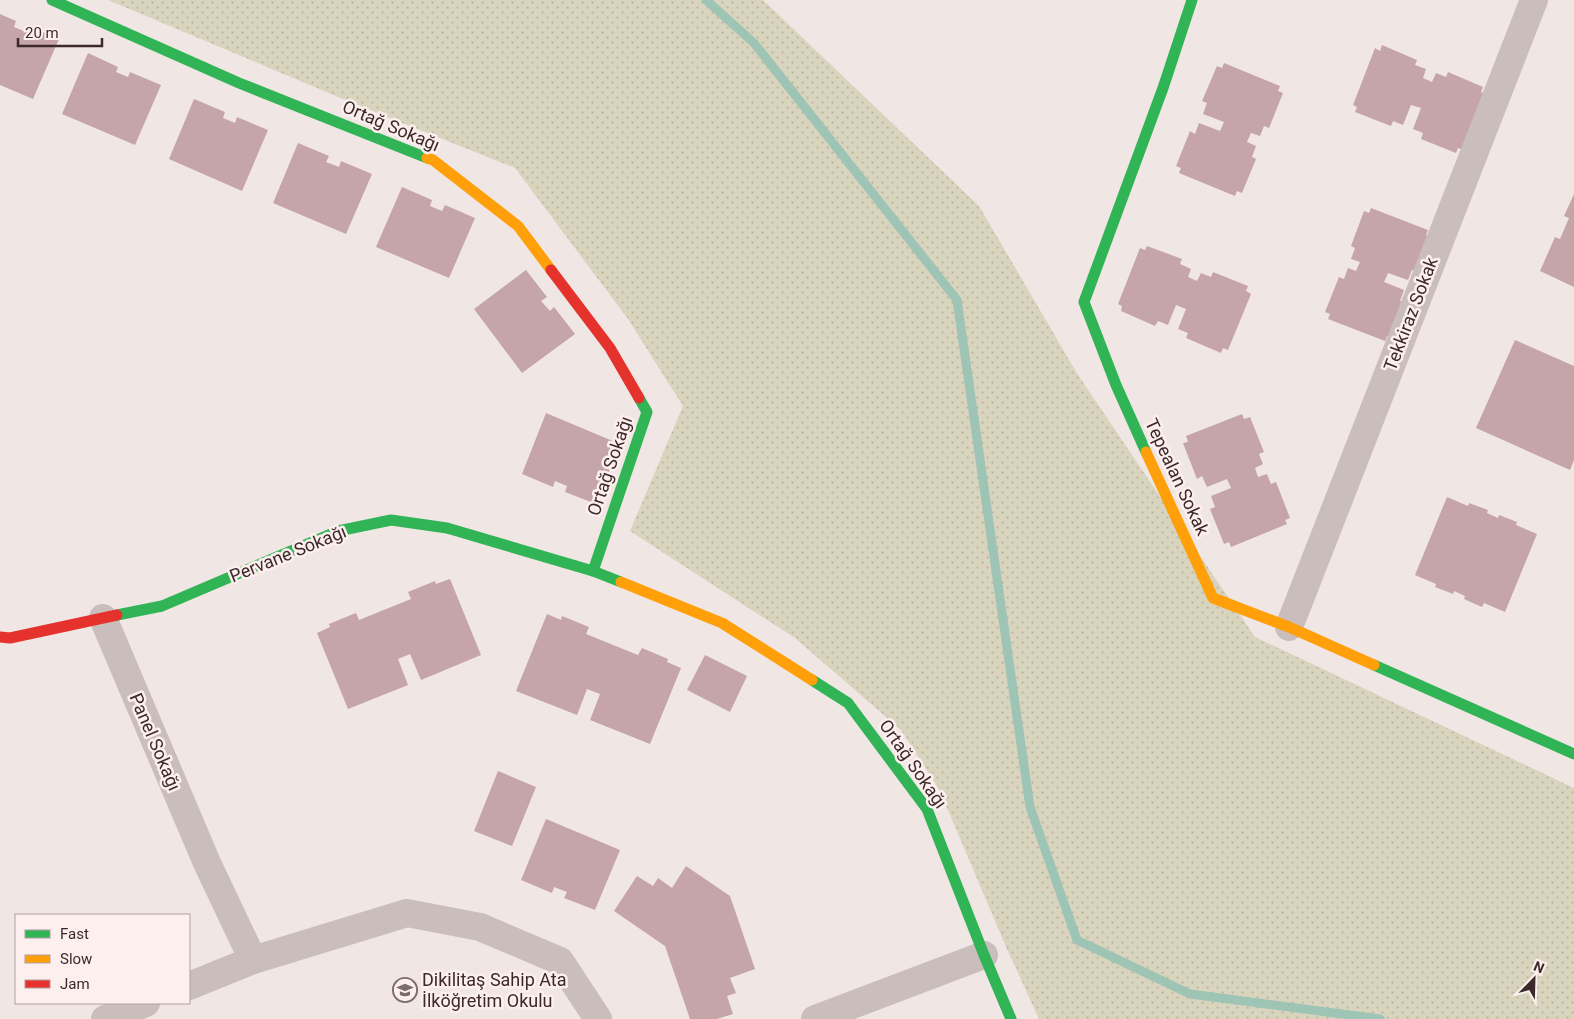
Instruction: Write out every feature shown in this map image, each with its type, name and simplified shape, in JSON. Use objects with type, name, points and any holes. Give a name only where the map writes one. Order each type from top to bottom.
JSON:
[{"type":"street","name":"Ortağ Sokağı","points":[[52,0],[239,83],[433,160],[518,226],[610,348],[647,412],[592,570],[722,623],[848,703],[928,809],[984,955],[1011,1019]]},
{"type":"street","name":"Tepealan Sokak","points":[[1192,0],[1084,302],[1116,385],[1213,598],[1289,627],[1574,754]]},
{"type":"street","name":"Tekkiraz Sokak","points":[[1289,627],[1534,0]]},
{"type":"street","name":"Pervane Sokağı","points":[[103,618],[162,606],[338,531],[391,520],[447,528],[592,570]]},
{"type":"street","points":[[0,637],[10,638],[103,618]]},
{"type":"street","name":"Panel Sokağı","points":[[103,618],[207,863],[253,960]]},
{"type":"street","points":[[190,986],[253,960],[407,913],[480,927],[560,961],[598,1019]]},
{"type":"street","points":[[815,1019],[984,955]]},
{"type":"street","points":[[106,1019],[144,1004]]},
{"type":"shaded area","points":[[108,0],[763,0],[979,206],[1078,375],[1255,637],[1574,788],[1574,1019],[1039,1019],[939,789],[901,730],[795,638],[630,531],[683,406],[628,319],[515,168],[343,99]]},
{"type":"building","points":[[0,14],[16,21],[14,27],[26,32],[29,26],[59,39],[33,99],[0,85]]},
{"type":"building","points":[[1382,45],[1417,60],[1415,65],[1426,69],[1423,78],[1432,82],[1436,73],[1446,77],[1448,72],[1483,87],[1481,92],[1486,94],[1463,150],[1458,148],[1456,153],[1421,139],[1423,133],[1413,129],[1421,108],[1411,105],[1403,125],[1393,121],[1391,126],[1355,112],[1357,107],[1353,105],[1375,48],[1380,51]]},
{"type":"building","points":[[88,53],[118,67],[116,72],[128,77],[130,72],[161,85],[135,145],[62,114]]},
{"type":"building","points":[[1224,63],[1280,86],[1278,91],[1283,93],[1269,128],[1264,126],[1260,136],[1251,133],[1247,142],[1256,146],[1252,157],[1256,159],[1242,193],[1237,191],[1235,196],[1179,173],[1181,168],[1176,166],[1190,131],[1195,134],[1199,123],[1220,131],[1224,122],[1203,114],[1207,103],[1202,101],[1217,66],[1222,68]]},
{"type":"building","points":[[194,99],[225,112],[223,118],[235,123],[237,117],[268,130],[242,191],[169,159]]},
{"type":"building","points":[[298,143],[329,156],[326,162],[339,167],[341,161],[372,174],[346,234],[273,203]]},
{"type":"building","points":[[402,187],[432,200],[430,206],[442,211],[445,205],[475,218],[449,278],[376,247]]},
{"type":"building","points":[[1574,194],[1574,287],[1540,271],[1555,237],[1560,239],[1569,218],[1564,216]]},
{"type":"building","points":[[1371,208],[1428,230],[1426,235],[1431,237],[1418,272],[1412,270],[1408,280],[1388,273],[1384,282],[1404,290],[1400,301],[1406,303],[1392,338],[1387,336],[1385,341],[1328,319],[1330,314],[1325,312],[1339,277],[1344,279],[1348,268],[1356,271],[1360,262],[1351,259],[1355,248],[1351,246],[1364,211],[1369,213]]},
{"type":"building","points":[[1147,246],[1182,259],[1180,264],[1191,269],[1188,277],[1197,281],[1201,273],[1211,277],[1213,272],[1248,286],[1246,291],[1251,294],[1228,350],[1223,348],[1221,353],[1186,338],[1188,333],[1178,329],[1186,309],[1176,305],[1168,325],[1158,321],[1155,326],[1121,311],[1122,306],[1118,304],[1140,248],[1145,250]]},
{"type":"building","points":[[526,270],[547,297],[541,301],[550,311],[554,307],[575,334],[522,373],[474,309]]},
{"type":"building","points":[[1515,340],[1574,366],[1574,460],[1570,470],[1476,428]]},
{"type":"building","points":[[546,413],[620,444],[596,504],[565,492],[567,486],[555,481],[553,487],[522,474]]},
{"type":"building","points":[[1242,414],[1244,419],[1250,417],[1264,452],[1259,454],[1263,464],[1255,468],[1258,477],[1267,474],[1271,484],[1276,482],[1290,518],[1285,520],[1287,524],[1231,547],[1229,542],[1224,544],[1210,509],[1215,507],[1211,496],[1231,488],[1227,479],[1207,487],[1202,476],[1197,479],[1183,443],[1188,442],[1186,436]]},
{"type":"building","points":[[1447,497],[1468,506],[1469,503],[1488,510],[1487,513],[1498,518],[1499,515],[1517,522],[1516,525],[1537,534],[1505,612],[1484,603],[1482,607],[1464,599],[1465,596],[1454,591],[1453,594],[1435,587],[1436,584],[1415,575]]},
{"type":"building","points":[[450,579],[481,655],[421,680],[410,654],[398,659],[408,685],[348,709],[317,633],[330,627],[329,624],[356,613],[359,620],[411,599],[408,592],[435,581],[436,584]]},
{"type":"building","points":[[547,614],[561,620],[562,616],[589,627],[586,634],[638,655],[642,648],[668,659],[667,662],[681,668],[650,744],[590,720],[600,694],[587,689],[577,715],[516,691]]},
{"type":"building","points":[[705,655],[747,676],[730,712],[687,690]]},
{"type":"building","points":[[498,771],[536,787],[512,846],[474,831]]},
{"type":"building","points":[[546,819],[620,850],[595,910],[564,898],[567,892],[554,887],[552,893],[521,880]]},
{"type":"building","points":[[686,866],[730,896],[755,969],[730,978],[736,993],[727,996],[733,1014],[717,1019],[690,1019],[665,946],[614,911],[637,876],[653,886],[658,878],[672,888]]},
{"type":"waterway","points":[[706,0],[754,43],[957,300],[1030,807],[1077,940],[1190,994],[1380,1019]]},
{"type":"traffic: fast","points":[[52,0],[239,83],[427,158]]},
{"type":"traffic: fast","points":[[1146,452],[1116,385],[1084,302],[1163,88],[1192,0]]},
{"type":"traffic: fast","points":[[593,571],[647,412],[639,398]]},
{"type":"traffic: fast","points":[[117,615],[162,606],[338,531],[391,520],[447,528],[593,571],[621,582]]},
{"type":"traffic: fast","points":[[1374,665],[1574,754]]},
{"type":"traffic: fast","points":[[812,680],[848,703],[927,809],[1011,1019]]},
{"type":"traffic: slow","points":[[427,158],[433,160],[518,226],[551,270]]},
{"type":"traffic: slow","points":[[1146,452],[1213,598],[1289,627],[1374,665]]},
{"type":"traffic: slow","points":[[621,582],[722,623],[812,680]]},
{"type":"traffic: jam","points":[[551,270],[610,348],[639,398]]},
{"type":"traffic: jam","points":[[0,637],[10,638],[117,615]]},
{"type":"place","name":"Dikilitaş Sahip Ata İlköğretim Okulu","points":[[405,990]]}]
